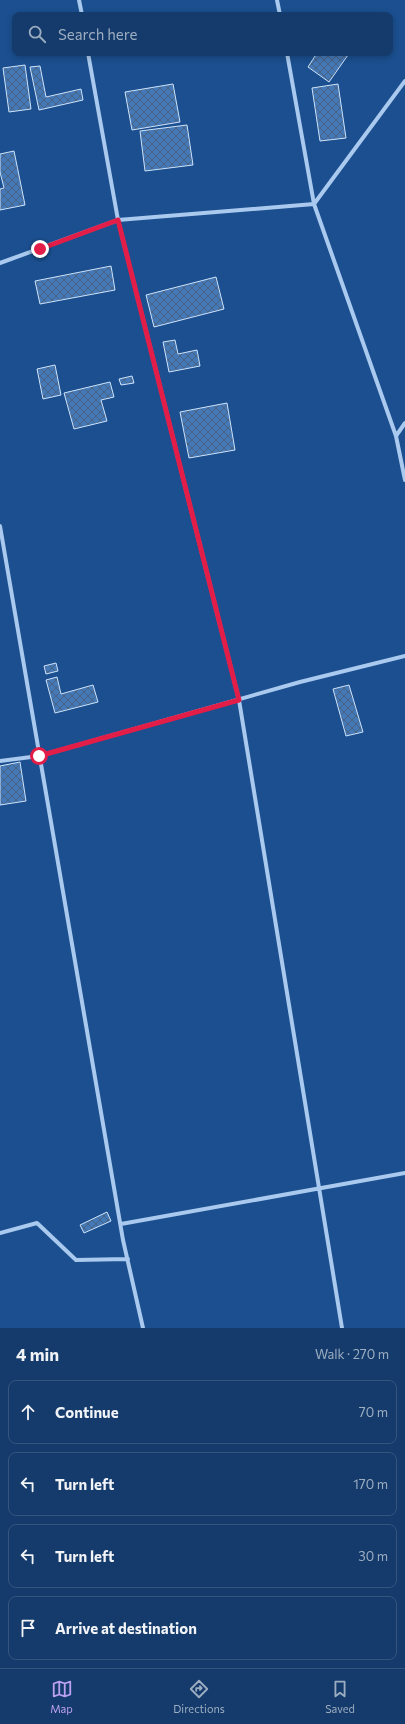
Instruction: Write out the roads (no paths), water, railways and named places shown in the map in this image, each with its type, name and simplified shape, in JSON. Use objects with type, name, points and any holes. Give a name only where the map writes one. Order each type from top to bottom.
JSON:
[{"type":"street","points":[[79,0],[81,12]]},
{"type":"street","points":[[277,0],[279,12]]},
{"type":"street","points":[[89,56],[118,220],[239,700],[342,1328]]},
{"type":"street","points":[[288,56],[314,204],[396,436],[405,480]]},
{"type":"street","points":[[0,263],[118,220],[314,204],[405,81]]},
{"type":"street","points":[[396,436],[405,423]]},
{"type":"street","points":[[0,526],[120,1224],[143,1328]]},
{"type":"street","points":[[0,761],[39,756],[300,682],[405,656]]},
{"type":"street","points":[[120,1224],[405,1173]]},
{"type":"street","points":[[0,1233],[37,1223],[76,1260],[128,1259]]}]
